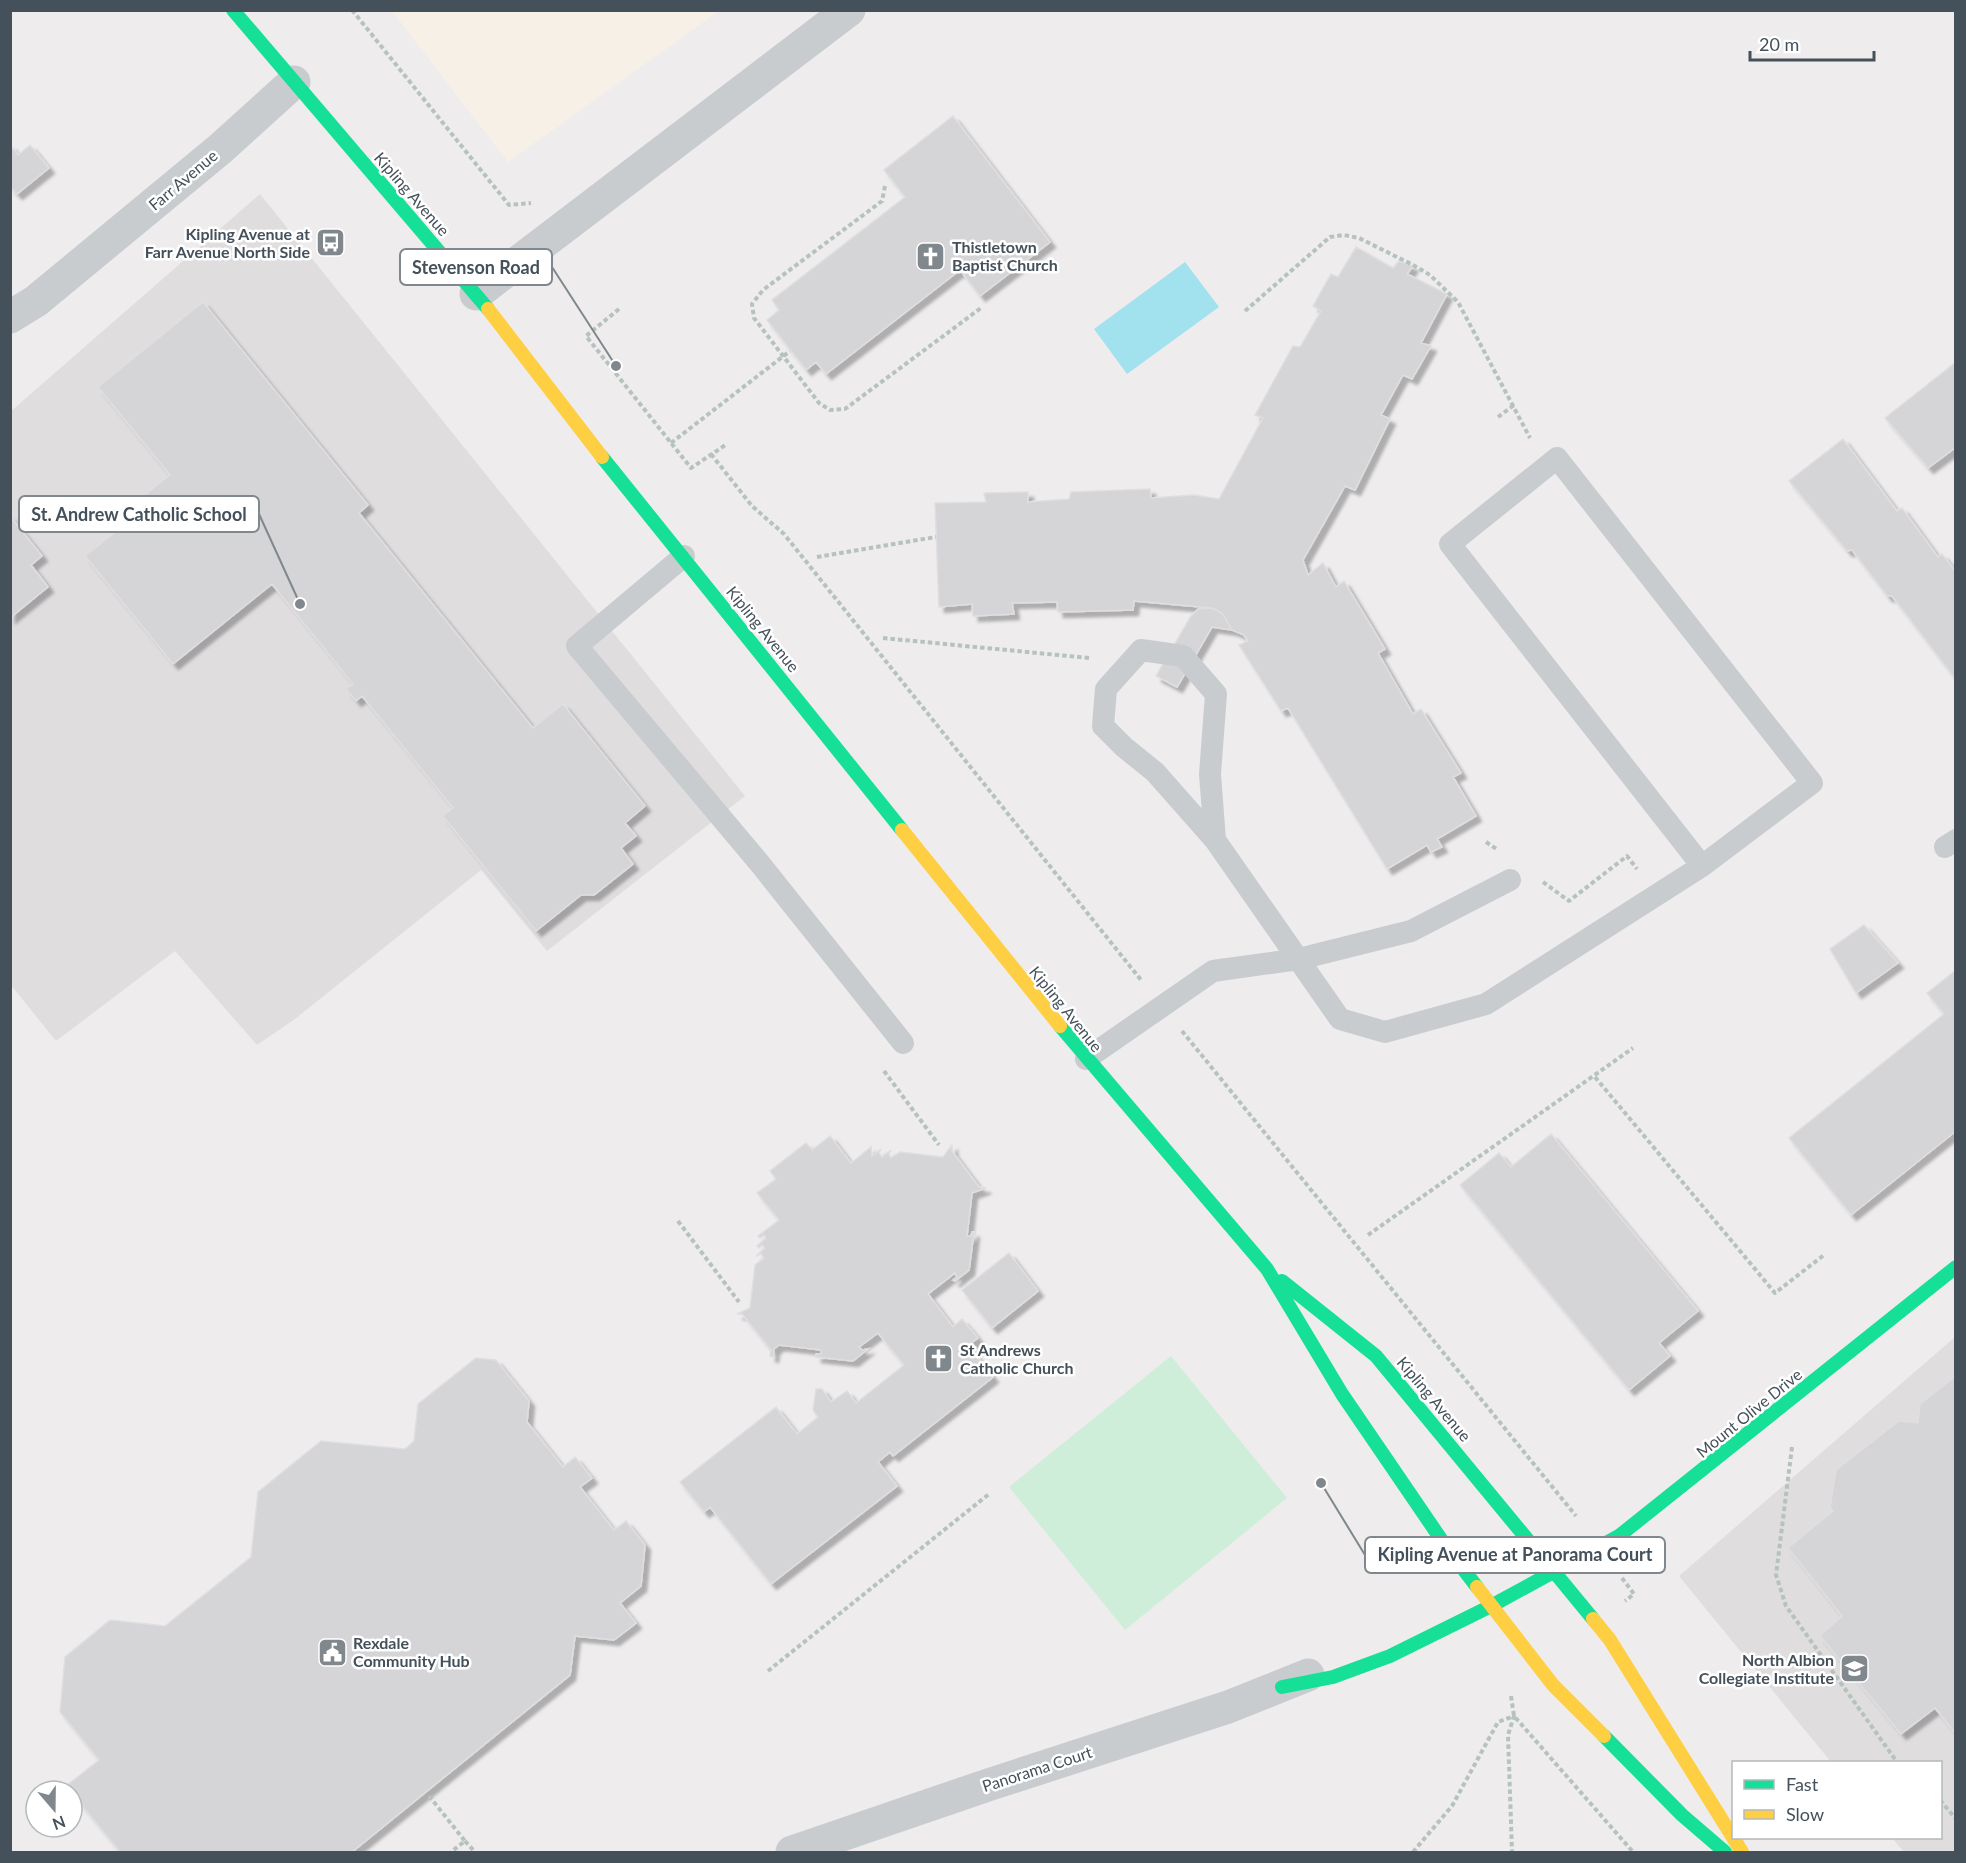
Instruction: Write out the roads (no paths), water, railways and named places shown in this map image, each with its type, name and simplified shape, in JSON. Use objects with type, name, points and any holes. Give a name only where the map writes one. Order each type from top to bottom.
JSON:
[{"type":"main road","name":"Kipling Avenue","points":[[233,10],[476,294],[1086,1059],[1267,1269],[1342,1395],[1447,1548],[1553,1684],[1682,1815],[1725,1852]]},
{"type":"main road","name":"Mount Olive Drive","points":[[1555,1572],[1619,1536],[1646,1517],[1956,1267]]},
{"type":"main road","name":"Kipling Avenue","points":[[1267,1269],[1376,1356],[1555,1572],[1610,1641],[1732,1836]]},
{"type":"main road","points":[[1491,1606],[1555,1572]]},
{"type":"main road","name":"Panorama Court","points":[[1432,1634],[1491,1606]]},
{"type":"main road","name":"Kipling Avenue","points":[[1734,1839],[1742,1852]]},
{"type":"street","points":[[476,294],[849,10]]},
{"type":"street","name":"Farr Avenue","points":[[10,317],[36,301],[220,149],[294,82]]},
{"type":"street","name":"Panorama Court","points":[[792,1852],[852,1843],[1282,1687],[1342,1660],[1392,1643],[1432,1634]]},
{"type":"lane","points":[[1215,840],[1209,774],[1216,694],[1183,656],[1141,650],[1106,689],[1103,726],[1124,747],[1155,772],[1215,840],[1340,1019],[1385,1032],[1486,1004],[1702,866],[1812,783],[1557,458],[1450,544],[1702,866]]},
{"type":"lane","points":[[684,556],[577,646],[761,865],[903,1043]]},
{"type":"lane","points":[[1086,1059],[1213,971],[1299,959],[1411,931],[1510,880]]},
{"type":"water","points":[[1185,262],[1219,307],[1127,374],[1094,329]]},
{"type":"place","name":"Kipling Avenue at Farr Avenue North Side","points":[[331,243]]},
{"type":"place","name":"Thistletown Baptist Church","points":[[931,256]]},
{"type":"place","name":"Stevenson Road","points":[[616,366]]},
{"type":"place","name":"St. Andrew Catholic School","points":[[300,604]]},
{"type":"place","name":"St Andrews Catholic Church","points":[[939,1359]]},
{"type":"place","name":"Kipling Avenue at Panorama Court","points":[[1321,1483]]},
{"type":"place","name":"Rexdale Community Hub","points":[[332,1652]]},
{"type":"place","name":"North Albion Collegiate Institute","points":[[1855,1669]]}]
